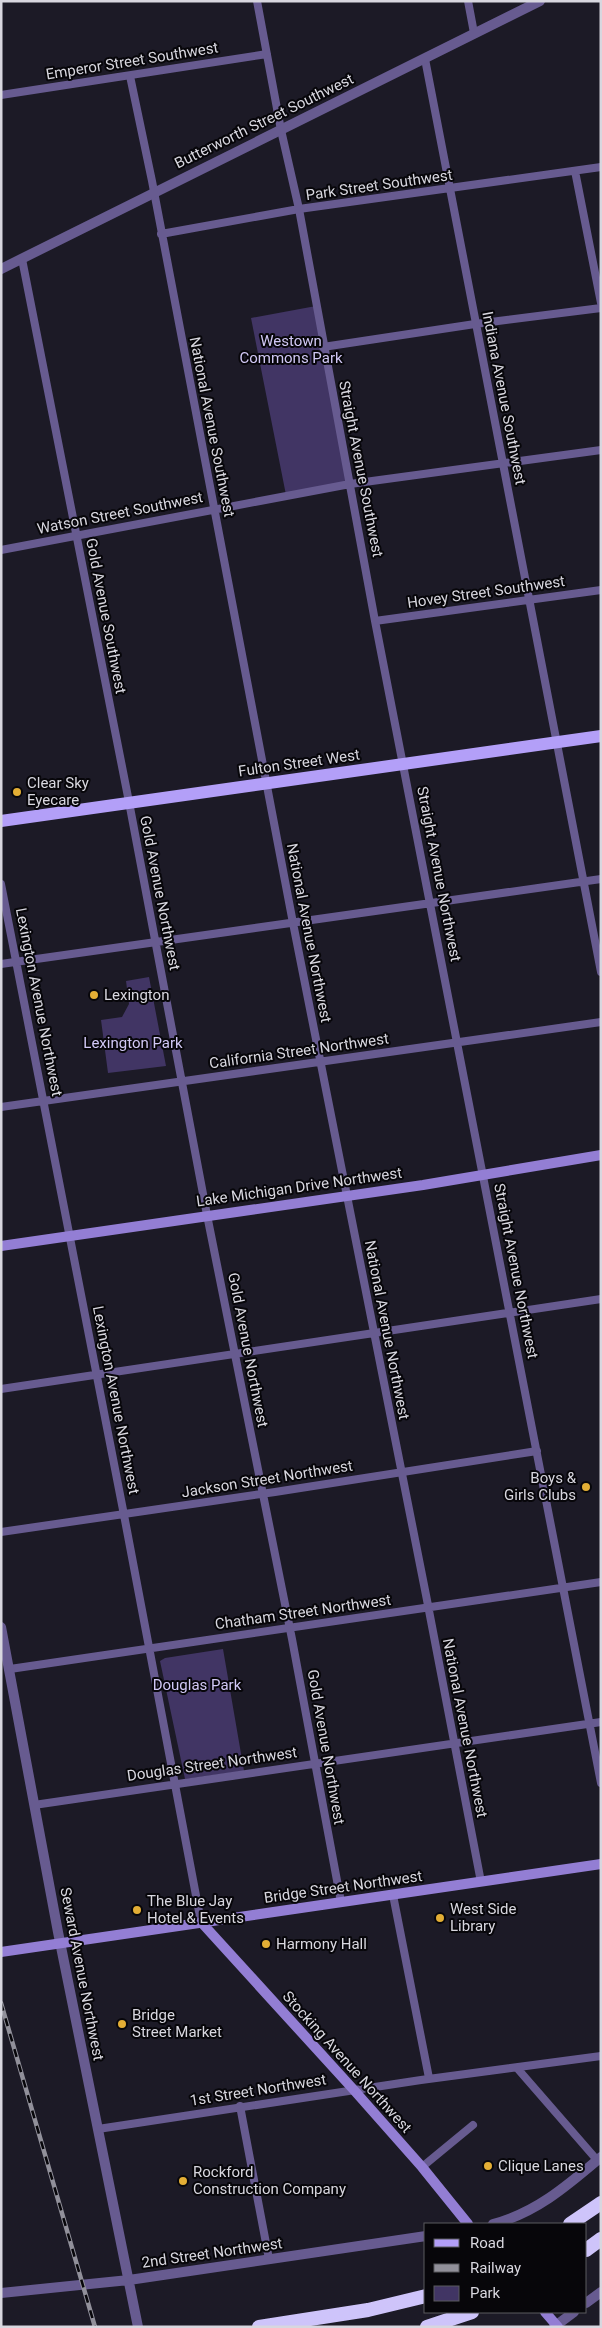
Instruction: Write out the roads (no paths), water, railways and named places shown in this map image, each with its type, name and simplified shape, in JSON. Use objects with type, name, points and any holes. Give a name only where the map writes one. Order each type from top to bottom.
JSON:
[{"type":"highway","points":[[571,2223],[601,2203]]},
{"type":"highway","points":[[587,2249],[601,2239]]},
{"type":"highway","points":[[260,2327],[368,2310],[424,2296]]},
{"type":"highway","points":[[427,2327],[469,2313]]},
{"type":"main road","name":"Fulton Street West","points":[[1,821],[601,736]]},
{"type":"main road","name":"Lake Michigan Drive Northwest","points":[[1,1246],[346,1196],[601,1155]]},
{"type":"main road","name":"Bridge Street Northwest","points":[[1,1952],[601,1864]]},
{"type":"main road","name":"Stocking Avenue Northwest","points":[[201,1922],[354,2089],[422,2167],[467,2223]]},
{"type":"main road","points":[[546,2313],[556,2326]]},
{"type":"street","name":"Straight Avenue Southwest","points":[[257,1],[281,130],[299,209],[323,347],[404,765]]},
{"type":"street","points":[[468,1],[474,33]]},
{"type":"street","name":"Butterworth Street Southwest","points":[[1,269],[540,1]]},
{"type":"street","name":"Emperor Street Southwest","points":[[1,95],[267,54]]},
{"type":"street","name":"Indiana Avenue Southwest","points":[[425,59],[601,972]]},
{"type":"street","name":"National Avenue Southwest","points":[[130,76],[154,192],[213,510],[267,784]]},
{"type":"street","name":"Park Street Southwest","points":[[162,234],[299,209],[450,190],[601,167]]},
{"type":"street","points":[[575,171],[601,303]]},
{"type":"street","name":"Gold Avenue Southwest","points":[[22,259],[129,802]]},
{"type":"street","points":[[323,347],[475,324],[601,308]]},
{"type":"street","name":"Watson Street Southwest","points":[[1,550],[350,484],[601,450]]},
{"type":"street","name":"Hovey Street Southwest","points":[[375,620],[601,590]]},
{"type":"street","name":"Straight Avenue Northwest","points":[[404,765],[601,1783]]},
{"type":"street","name":"National Avenue Northwest","points":[[267,784],[481,1882]]},
{"type":"street","name":"Gold Avenue Northwest","points":[[129,802],[207,1216],[290,1628],[341,1902]]},
{"type":"street","points":[[1,964],[601,880]]},
{"type":"street","name":"Lexington Avenue Northwest","points":[[1,884],[176,1783],[201,1922]]},
{"type":"street","name":"California Street Northwest","points":[[1,1107],[601,1022]]},
{"type":"street","points":[[1,1389],[601,1299]]},
{"type":"street","name":"Jackson Street Northwest","points":[[1,1532],[263,1494],[536,1451]]},
{"type":"street","name":"Chatham Street Northwest","points":[[10,1670],[601,1582]]},
{"type":"street","name":"Seward Avenue Northwest","points":[[1,1627],[61,1944],[138,2327]]},
{"type":"street","name":"Douglas Street Northwest","points":[[34,1805],[601,1722]]},
{"type":"street","points":[[393,1895],[429,2078]]},
{"type":"street","name":"1st Street Northwest","points":[[98,2129],[429,2078],[601,2056]]},
{"type":"street","points":[[496,2223],[519,2216],[543,2203],[599,2159],[517,2068]]},
{"type":"street","points":[[240,2106],[269,2259]]},
{"type":"street","points":[[422,2167],[473,2126]]},
{"type":"street","name":"2nd Street Northwest","points":[[1,2293],[129,2280],[424,2236]]},
{"type":"street","points":[[587,2302],[601,2292]]},
{"type":"street","points":[[556,2326],[573,2313]]},
{"type":"railway","points":[[1,2003],[95,2327]]},
{"type":"place","name":"Clear Sky Eyecare","points":[[17,792]]},
{"type":"place","name":"Lexington","points":[[94,995]]},
{"type":"place","name":"Boys & Girls Clubs","points":[[586,1487]]},
{"type":"place","name":"The Blue Jay Hotel & Events","points":[[137,1910]]},
{"type":"place","name":"West Side Library","points":[[440,1918]]},
{"type":"place","name":"Harmony Hall","points":[[266,1944]]},
{"type":"place","name":"Bridge Street Market","points":[[122,2024]]},
{"type":"place","name":"Clique Lanes","points":[[488,2166]]},
{"type":"place","name":"Rockford Construction Company","points":[[183,2181]]},
{"type":"park label","name":"Westown Commons Park","points":[[291,350]]},
{"type":"park label","name":"Lexington Park","points":[[133,1043]]},
{"type":"park label","name":"Douglas Park","points":[[197,1685]]}]
